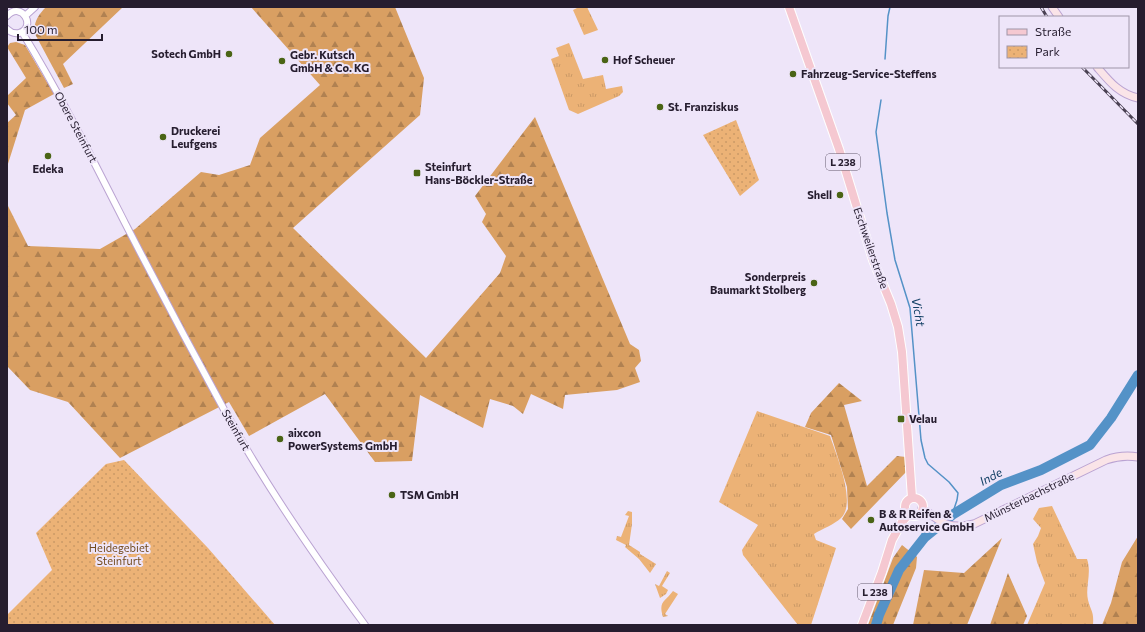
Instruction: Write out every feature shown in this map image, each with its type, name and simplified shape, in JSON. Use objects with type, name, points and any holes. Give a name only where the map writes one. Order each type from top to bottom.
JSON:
[{"type":"main road","name":"Eschweilerstraße","points":[[789,7],[839,149],[873,260],[891,304],[898,327],[902,352],[912,498]]},
{"type":"main road","points":[[1052,7],[1058,16]]},
{"type":"main road","points":[[1098,68],[1119,91],[1128,96],[1138,98]]},
{"type":"main road","name":"Münsterbachstraße","points":[[922,508],[948,525],[961,527],[974,524],[1040,491],[1110,459],[1125,456],[1138,457]]},
{"type":"main road","points":[[912,498],[920,500],[922,503],[922,508]]},
{"type":"main road","name":"L 238","points":[[912,498],[905,504],[905,509],[909,514],[916,515],[922,508]]},
{"type":"main road","name":"L 238","points":[[862,625],[882,572],[892,540],[902,522],[909,514]]},
{"type":"street","points":[[25,16],[35,7]]},
{"type":"street","points":[[7,16],[13,9],[25,16],[27,23],[26,28],[22,32],[8,32]]},
{"type":"street","name":"Obere Steinfurt","points":[[22,32],[69,114],[126,224]]},
{"type":"street","name":"Steinfurt","points":[[126,224],[244,445],[269,487],[303,538],[364,625]]},
{"type":"green space","points":[[46,7],[123,7],[63,64],[73,84],[64,88],[35,34],[37,19]]},
{"type":"green space","points":[[251,7],[395,7],[424,78],[420,115],[293,228],[426,358],[500,273],[506,256],[482,222],[486,214],[475,196],[535,117],[630,344],[639,350],[641,361],[635,368],[640,382],[617,390],[565,395],[563,409],[531,394],[523,414],[513,406],[490,399],[483,428],[420,395],[412,461],[375,462],[325,394],[249,436],[229,402],[120,458],[68,402],[30,390],[7,366],[7,204],[28,246],[100,249],[135,229],[201,172],[219,175],[250,165],[260,138],[320,85]]},
{"type":"green space","points":[[579,7],[587,7],[598,30],[584,35],[573,10]]},
{"type":"green space","points":[[16,42],[25,45],[54,94],[25,110],[7,167],[7,123],[16,115],[7,103],[7,96],[26,78],[7,47],[10,43]]},
{"type":"green space","points":[[569,43],[583,79],[603,75],[606,89],[622,86],[623,92],[619,96],[578,114],[569,110],[551,59],[559,56],[556,48]]},
{"type":"green space","points":[[736,120],[759,180],[740,196],[703,135]]},
{"type":"green space","points":[[839,383],[862,401],[844,405],[867,486],[897,456],[906,457],[907,471],[851,529],[842,519],[848,509],[847,487],[831,435],[805,427],[811,413]]},
{"type":"green space","points":[[757,411],[830,436],[844,478],[847,501],[845,511],[841,518],[814,534],[816,540],[836,548],[811,625],[798,625],[743,555],[742,550],[758,525],[719,502]]},
{"type":"green space","name":"Heidegebiet Steinfurt","points":[[124,460],[208,548],[275,625],[7,625],[7,615],[52,570],[36,533],[106,464]]},
{"type":"green space","points":[[1052,506],[1077,559],[1087,559],[1089,569],[1087,595],[1093,614],[1093,625],[1027,625],[1045,583],[1037,562],[1033,544],[1041,528],[1033,519],[1039,508]]},
{"type":"green space","points":[[628,511],[632,512],[629,545],[656,564],[650,573],[639,559],[625,547],[626,545],[616,540],[617,536],[621,537],[629,516],[625,515]]},
{"type":"green space","points":[[1138,536],[1138,625],[1102,625],[1111,603],[1122,562]]},
{"type":"green space","points":[[1002,538],[967,625],[913,625],[924,570],[964,573]]},
{"type":"green space","points":[[902,545],[917,557],[916,568],[893,625],[868,625],[893,558]]},
{"type":"green space","points":[[667,571],[670,573],[662,586],[668,590],[666,594],[660,598],[655,584],[659,586]]},
{"type":"green space","points":[[1008,573],[1027,616],[1023,625],[990,625]]},
{"type":"green space","points":[[673,591],[678,594],[665,614],[668,616],[663,617],[661,608],[663,602]]},
{"type":"waterway","name":"Vicht","points":[[885,59],[890,7]]},
{"type":"waterway","name":"Vicht","points":[[881,100],[876,132],[895,260],[910,308],[921,440],[928,464],[949,482],[958,493],[952,515]]},
{"type":"waterway","name":"Inde","points":[[876,625],[899,570],[925,537],[952,515],[1001,485],[1041,470],[1090,445],[1111,418],[1138,375]]},
{"type":"railway","points":[[1041,7],[1046,16]]},
{"type":"railway","points":[[1083,68],[1138,124]]},
{"type":"place","name":"Sotech GmbH","points":[[229,54]]},
{"type":"place","name":"Hof Scheuer","points":[[605,60]]},
{"type":"place","name":"Gebr. Kutsch GmbH & Co. KG","points":[[282,61]]},
{"type":"place","name":"Fahrzeug-Service-Steffens","points":[[793,74]]},
{"type":"place","name":"St. Franziskus","points":[[660,107]]},
{"type":"place","name":"Druckerei Leufgens","points":[[163,137]]},
{"type":"place","name":"Edeka","points":[[48,156]]},
{"type":"place","name":"Steinfurt Hans-Böckler-Straße","points":[[417,173]]},
{"type":"place","name":"Shell","points":[[840,195]]},
{"type":"place","name":"Sonderpreis Baumarkt Stolberg","points":[[814,283]]},
{"type":"place","name":"Velau","points":[[901,419]]},
{"type":"place","name":"aixcon PowerSystems GmbH","points":[[280,439]]},
{"type":"place","name":"TSM GmbH","points":[[392,495]]},
{"type":"place","name":"B & R Reifen & Autoservice GmbH","points":[[871,520]]}]
